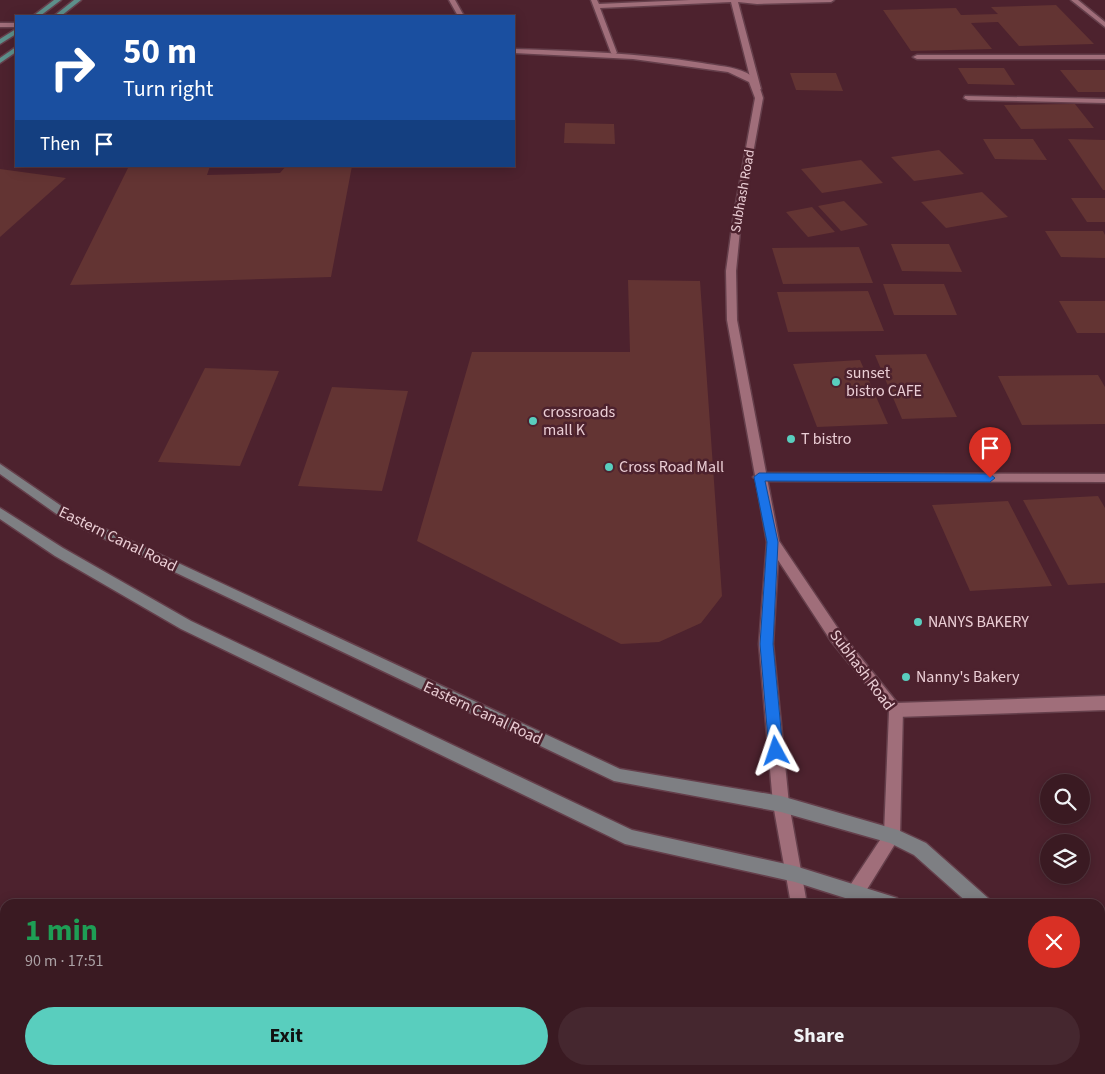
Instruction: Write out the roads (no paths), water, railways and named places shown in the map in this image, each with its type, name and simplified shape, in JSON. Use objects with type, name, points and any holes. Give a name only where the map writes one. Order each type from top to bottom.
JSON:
[{"type":"main road","points":[[37,15],[58,0]]},
{"type":"main road","points":[[58,15],[78,0]]},
{"type":"main road","points":[[0,42],[15,31]]},
{"type":"main road","points":[[0,60],[15,50]]},
{"type":"main road","name":"Eastern Canal Road","points":[[0,468],[69,517],[619,776],[781,804],[892,836],[920,849],[976,899]]},
{"type":"main road","points":[[0,513],[59,552],[186,625],[631,838],[794,874],[875,899]]},
{"type":"street","points":[[452,0],[460,15]]},
{"type":"street","name":"Subhash Road","points":[[734,0],[759,98],[737,220],[731,272],[732,320],[759,477],[773,542],[766,644],[781,804],[798,899]]},
{"type":"street","points":[[614,53],[596,3],[831,0]]},
{"type":"street","points":[[1074,0],[1105,25]]},
{"type":"street","points":[[0,24],[15,25]]},
{"type":"street","points":[[515,51],[614,53],[685,62],[729,70],[748,78],[757,89]]},
{"type":"street","points":[[917,57],[1105,57]]},
{"type":"street","points":[[968,98],[1105,101]]},
{"type":"street","points":[[759,477],[1105,478]]},
{"type":"street","name":"Subhash Road","points":[[773,542],[836,637],[896,710],[892,836]]},
{"type":"street","points":[[896,710],[1105,703]]},
{"type":"street","points":[[855,893],[892,836]]},
{"type":"place","name":"sunset bistro CAFE","points":[[836,382]]},
{"type":"place","name":"crossroads mall K","points":[[533,421]]},
{"type":"place","name":"T bistro","points":[[791,439]]},
{"type":"place","name":"Cross Road Mall","points":[[609,467]]},
{"type":"place","name":"NANYS BAKERY","points":[[918,622]]},
{"type":"place","name":"Nanny's Bakery","points":[[906,677]]}]
